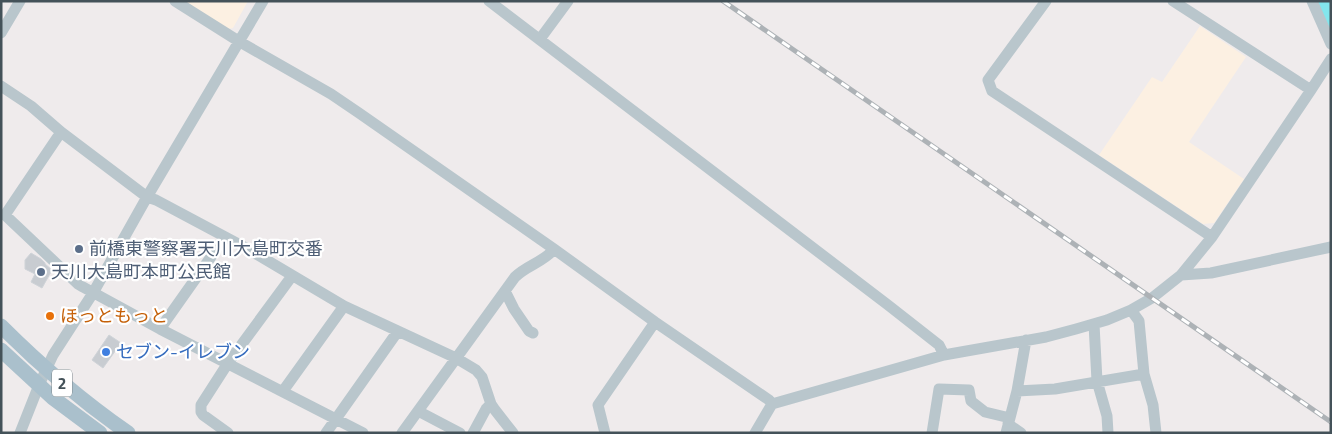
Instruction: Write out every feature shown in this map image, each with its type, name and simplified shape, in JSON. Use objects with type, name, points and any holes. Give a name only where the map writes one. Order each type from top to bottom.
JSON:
[{"type":"main road","name":"2","points":[[1,326],[46,370],[128,433]]},
{"type":"main road","name":"2","points":[[1,350],[53,398],[100,433]]},
{"type":"street","points":[[1,33],[20,1]]},
{"type":"street","points":[[175,1],[240,42],[338,98],[554,248],[655,322],[769,400],[772,404]]},
{"type":"street","points":[[20,433],[53,355],[93,293],[263,1]]},
{"type":"street","points":[[489,1],[895,311],[939,346],[944,355]]},
{"type":"street","points":[[540,40],[568,1]]},
{"type":"street","points":[[1046,1],[988,80],[992,91],[1212,237]]},
{"type":"street","points":[[1173,1],[1311,90]]},
{"type":"street","points":[[1312,1],[1328,27],[1331,44]]},
{"type":"street","points":[[754,433],[772,404],[944,355],[1046,337],[1094,324],[1130,310],[1152,298],[1181,275],[1212,237],[1331,59]]},
{"type":"street","points":[[1,86],[30,106],[61,132],[148,197],[248,248],[344,306],[456,358],[480,374],[491,404],[513,433]]},
{"type":"street","points":[[61,132],[5,215],[78,284],[160,329],[363,433]]},
{"type":"street","points":[[160,329],[224,237]]},
{"type":"street","points":[[402,433],[517,275],[548,256],[554,248]]},
{"type":"street","points":[[1181,275],[1211,273],[1331,248]]},
{"type":"street","points":[[228,433],[203,415],[200,408],[228,363],[292,276]]},
{"type":"street","points":[[505,291],[514,309],[533,333]]},
{"type":"street","points":[[283,392],[344,306]]},
{"type":"street","points":[[1130,310],[1140,321],[1144,374],[1153,406],[1156,433]]},
{"type":"street","points":[[605,433],[598,405],[655,322]]},
{"type":"street","points":[[1094,324],[1097,381],[1107,416],[1108,433]]},
{"type":"street","points":[[326,433],[398,332]]},
{"type":"street","points":[[1008,425],[1017,391],[1026,340]]},
{"type":"street","points":[[1017,391],[1055,389],[1144,374]]},
{"type":"street","points":[[932,433],[939,389],[969,390],[971,401],[985,412],[1021,433]]},
{"type":"street","points":[[473,433],[486,409],[491,404]]},
{"type":"street","points":[[418,411],[460,433]]},
{"type":"shaded area","points":[[184,1],[248,1],[233,28],[228,29]]},
{"type":"shaded area","points":[[1200,26],[1246,57],[1189,142],[1244,179],[1214,223],[1203,224],[1099,155],[1152,77],[1162,82]]},
{"type":"building","name":"天川大島町本町公民館","points":[[31,253],[41,259],[52,270],[42,288],[31,282],[35,274],[25,269],[25,260]]},
{"type":"building","name":"セブン-イレブン","points":[[109,335],[121,343],[103,368],[92,360]]},
{"type":"waterway","points":[[1321,1],[1331,23]]},
{"type":"railway","points":[[723,1],[1331,422]]},
{"type":"place","name":"前橋東警察署天川大島町交番","points":[[79,249]]},
{"type":"place","name":"天川大島町本町公民館","points":[[41,272]]},
{"type":"place","name":"ほっともっと","points":[[50,316]]},
{"type":"place","name":"セブン-イレブン","points":[[106,352]]}]
